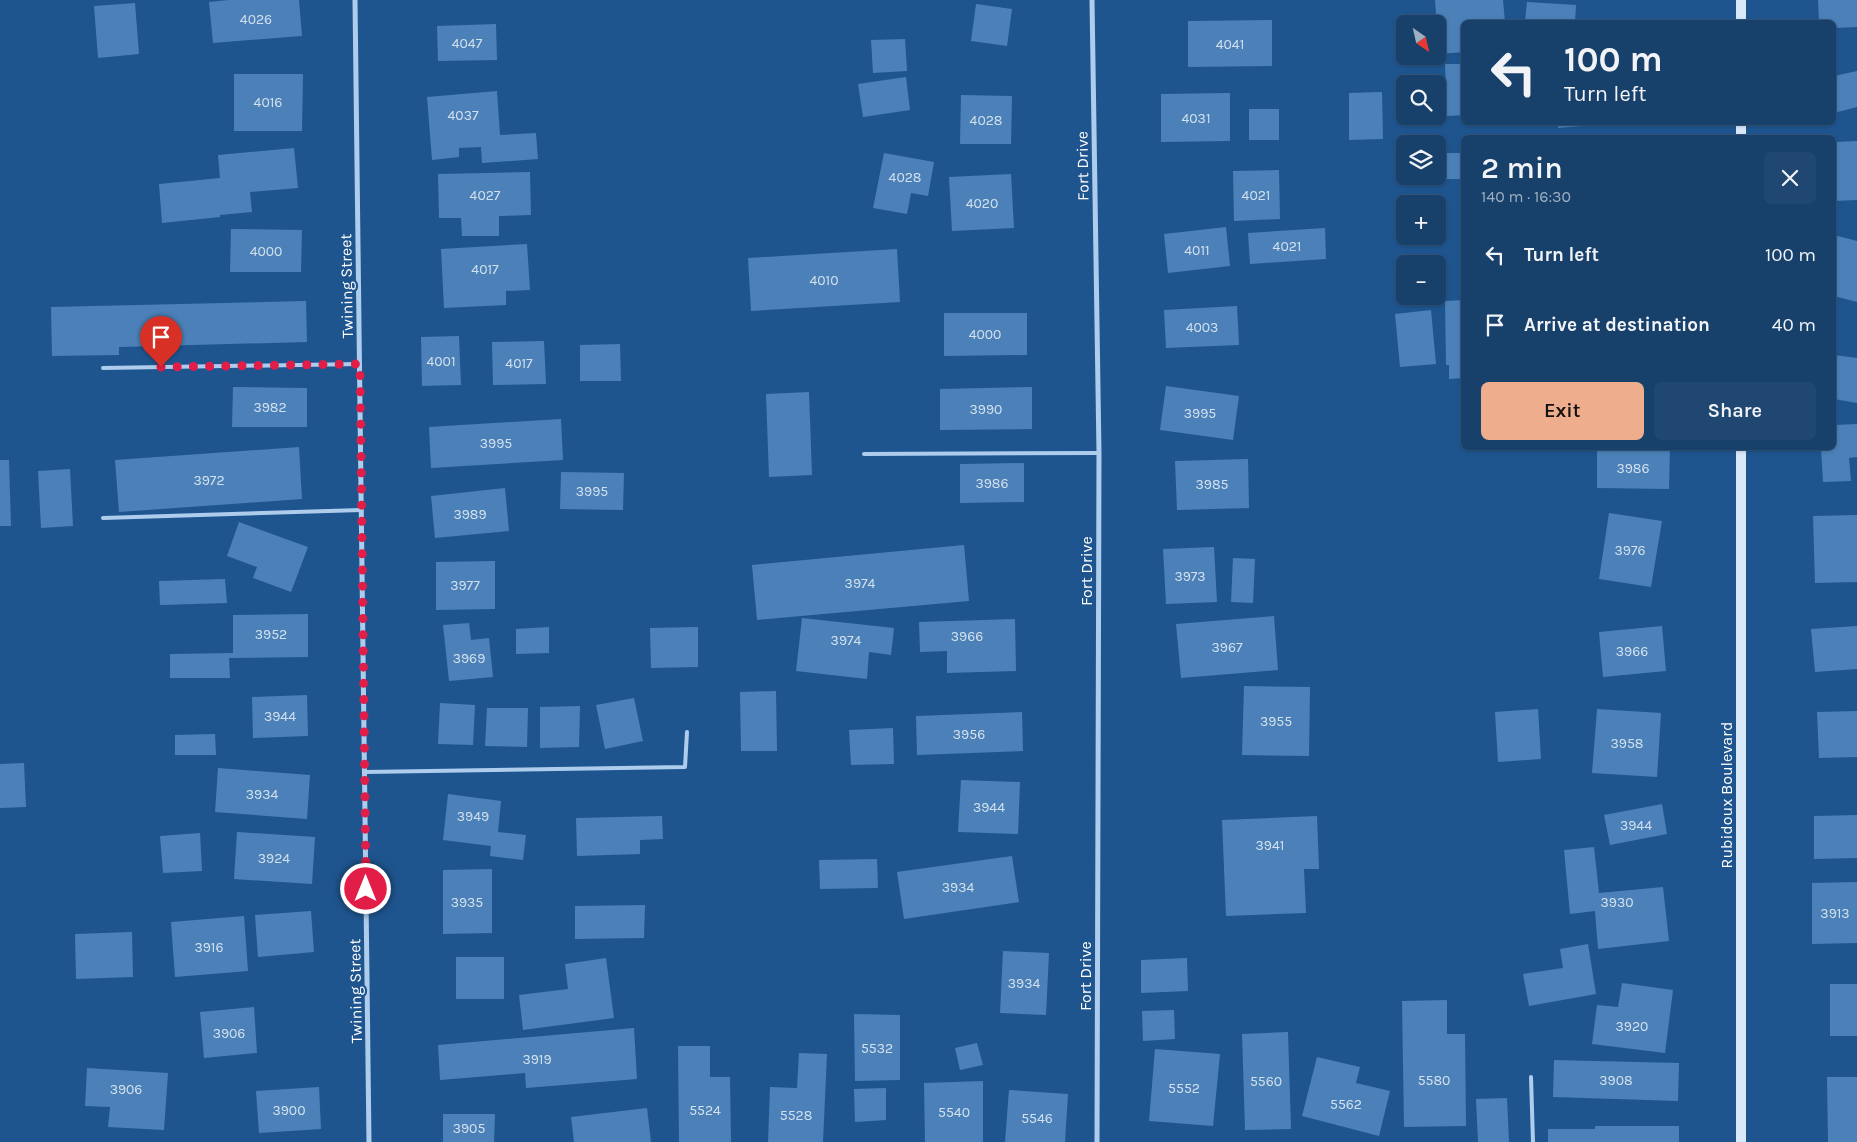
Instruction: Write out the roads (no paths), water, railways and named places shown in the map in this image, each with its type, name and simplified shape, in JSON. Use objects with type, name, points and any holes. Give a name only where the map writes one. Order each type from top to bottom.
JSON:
[{"type":"street","name":"Twining Street","points":[[355,0],[369,1142]]},
{"type":"street","name":"Fort Drive","points":[[1092,0],[1099,452],[1097,1142]]},
{"type":"street","points":[[1741,0],[1741,20]]},
{"type":"street","name":"Rubidoux Boulevard","points":[[1741,450],[1741,1142]]},
{"type":"lane","points":[[103,368],[360,364]]},
{"type":"lane","points":[[864,454],[1099,452]]},
{"type":"lane","points":[[103,518],[361,510]]},
{"type":"lane","points":[[364,772],[504,768],[685,767],[687,732]]},
{"type":"lane","points":[[1531,1078],[1533,1142]]}]
